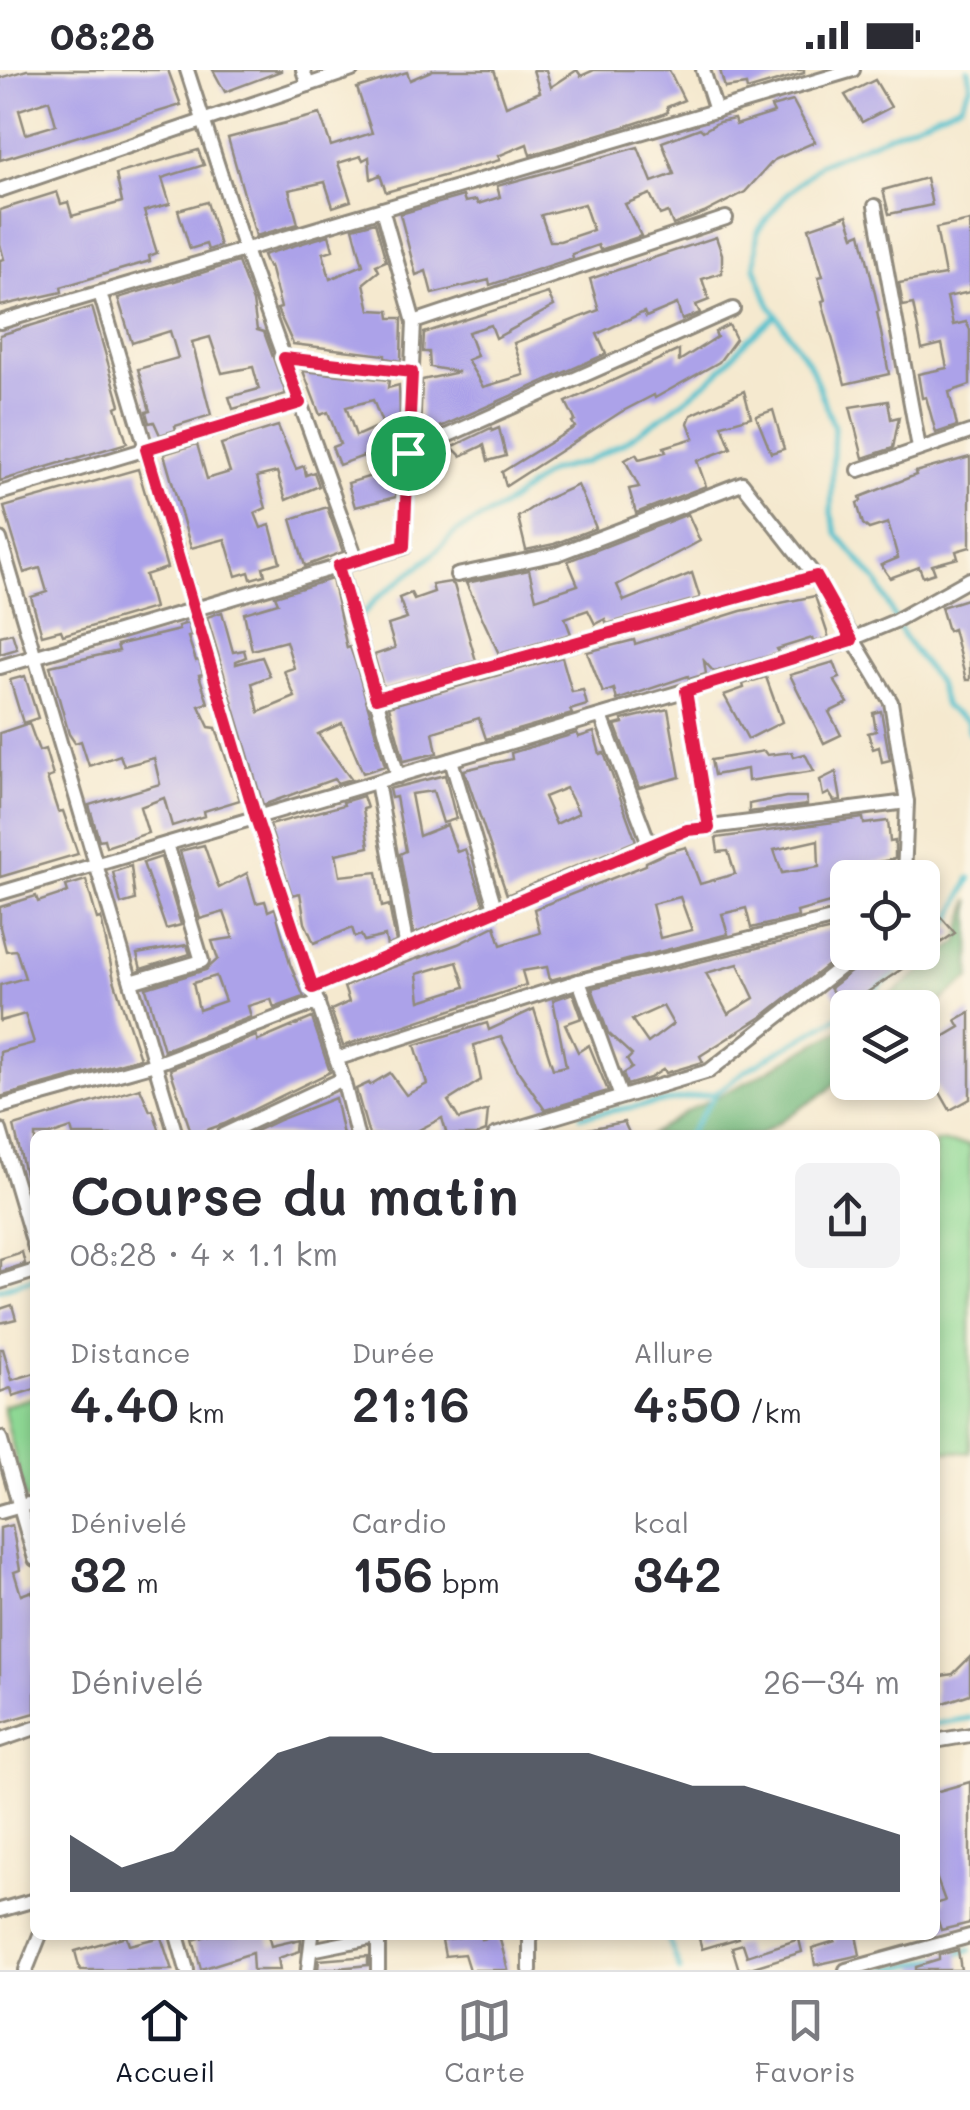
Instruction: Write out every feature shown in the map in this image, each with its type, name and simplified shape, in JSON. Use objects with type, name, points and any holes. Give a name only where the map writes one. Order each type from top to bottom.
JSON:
[{"type":"street","points":[[187,70],[245,250],[357,561]]},
{"type":"street","points":[[303,70],[308,85]]},
{"type":"street","points":[[0,190],[352,70]]},
{"type":"street","points":[[703,70],[716,111]]},
{"type":"street","points":[[0,322],[853,70]]},
{"type":"street","points":[[875,206],[919,448]]},
{"type":"street","points":[[0,667],[404,546],[414,322],[382,210]]},
{"type":"street","points":[[414,322],[726,218]]},
{"type":"street","points":[[100,292],[256,818],[343,1079],[356,1130]]},
{"type":"street","points":[[408,453],[733,310]]},
{"type":"street","points":[[284,358],[412,372]]},
{"type":"street","points":[[0,493],[300,403]]},
{"type":"street","points":[[860,470],[970,432]]},
{"type":"street","points":[[457,575],[557,554],[742,483],[816,576],[891,702],[908,802],[905,860]]},
{"type":"street","points":[[0,539],[175,1130]]},
{"type":"street","points":[[338,566],[398,776]]},
{"type":"street","points":[[376,698],[816,576]]},
{"type":"street","points":[[0,893],[852,640],[970,579]]},
{"type":"street","points":[[686,691],[709,828]]},
{"type":"street","points":[[601,716],[650,846]]},
{"type":"street","points":[[451,760],[496,911]]},
{"type":"street","points":[[377,782],[407,948]]},
{"type":"street","points":[[0,1107],[155,1064],[315,995],[407,948],[687,830],[908,802]]},
{"type":"street","points":[[131,982],[202,961],[167,844]]},
{"type":"street","points":[[336,1059],[580,982],[830,920]]},
{"type":"street","points":[[512,1130],[709,1071],[837,970]]},
{"type":"street","points":[[580,982],[622,1098]]},
{"type":"street","points":[[234,1130],[343,1079]]},
{"type":"street","points":[[0,1130],[30,1231]]},
{"type":"street","points":[[0,1282],[30,1273]]},
{"type":"street","points":[[0,1438],[30,1542]]},
{"type":"street","points":[[0,1512],[30,1503]]},
{"type":"street","points":[[0,1740],[30,1730]]},
{"type":"street","points":[[940,1740],[970,1735]]},
{"type":"street","points":[[0,1910],[30,1901]]},
{"type":"street","points":[[846,1970],[970,1936]]},
{"type":"street","points":[[26,1970],[38,1940]]},
{"type":"street","points":[[178,1940],[187,1970]]},
{"type":"street","points":[[378,1970],[382,1940]]},
{"type":"street","points":[[530,1940],[530,1970]]},
{"type":"street","points":[[308,1970],[312,1942]]},
{"type":"green space","points":[[970,899],[970,978],[940,1002],[940,990],[897,990],[922,970],[940,970],[940,956],[958,942]]},
{"type":"green space","points":[[830,1036],[830,1088],[767,1130],[658,1130]]},
{"type":"green space","points":[[940,1142],[970,1145],[970,1453],[940,1450]]},
{"type":"green space","points":[[30,1398],[30,1498],[25,1500],[3,1406]]},
{"type":"building","points":[[27,70],[168,70],[181,105],[0,160],[0,78]],"holes":[[[49,100],[56,125],[26,134],[19,110]]]},
{"type":"building","points":[[213,70],[281,70],[281,71],[225,92]]},
{"type":"building","points":[[433,70],[494,70],[506,106],[540,92],[533,70],[546,70],[551,87],[577,70],[581,76],[594,70],[669,70],[684,100],[667,107],[668,112],[627,126],[530,155],[527,144],[498,156],[500,160],[386,192],[380,175],[371,179],[369,157],[338,163],[351,201],[333,207],[325,182],[289,190],[298,224],[256,236],[228,138],[320,114],[331,146],[372,133],[357,88],[407,72],[410,80]]},
{"type":"building","points":[[720,70],[804,73],[747,90],[746,85],[725,88]]},
{"type":"building","points":[[875,80],[891,107],[862,122],[845,95]]},
{"type":"building","points":[[793,101],[815,142],[774,160],[745,192],[704,213],[673,225],[668,212],[660,215],[650,194],[625,204],[641,236],[600,250],[598,245],[572,254],[573,258],[490,285],[489,280],[432,294],[426,271],[416,275],[400,214],[463,196],[465,202],[476,200],[478,204],[500,197],[497,186],[638,147],[652,182],[674,174],[662,142],[700,128],[703,131],[719,122],[734,119],[736,125],[774,113],[771,107]],"holes":[[[584,204],[593,230],[550,241],[541,215]]]},
{"type":"building","points":[[198,150],[204,165],[162,178],[170,204],[144,211],[157,253],[149,256],[150,261],[61,287],[62,292],[0,306],[0,260],[4,259],[0,210],[57,192],[61,204],[68,202],[72,216],[122,202],[116,174]]},
{"type":"building","points":[[926,178],[932,205],[889,214],[883,190]]},
{"type":"building","points":[[207,202],[220,246],[208,250],[206,244],[190,249],[178,210]]},
{"type":"building","points":[[847,215],[854,236],[861,233],[889,374],[845,384],[822,301],[825,300],[818,277],[823,276],[809,228]]},
{"type":"building","points":[[970,221],[970,292],[947,297],[953,325],[966,322],[970,330],[970,385],[949,392],[957,426],[936,433],[926,397],[922,398],[918,374],[947,368],[942,344],[922,349],[913,304],[903,306],[899,283],[945,275],[936,228]]},
{"type":"building","points":[[375,222],[386,261],[376,265],[379,271],[364,283],[370,310],[389,311],[390,318],[402,318],[401,361],[385,355],[293,344],[277,309],[281,308],[270,266],[263,255],[329,235],[333,250],[323,253],[330,279],[363,265],[353,228]]},
{"type":"building","points":[[716,237],[722,254],[722,273],[702,279],[709,300],[696,305],[700,313],[682,320],[677,304],[646,317],[644,312],[597,334],[606,354],[420,436],[422,380],[459,372],[430,367],[429,352],[423,352],[424,333],[548,293],[554,306],[496,338],[491,325],[468,332],[477,356],[467,360],[483,387],[524,375],[514,343],[599,310],[590,279]]},
{"type":"building","points":[[238,262],[253,302],[257,330],[264,332],[286,394],[233,409],[229,397],[259,389],[253,367],[222,373],[210,337],[192,342],[211,415],[160,435],[154,422],[149,423],[146,412],[150,411],[138,369],[178,358],[170,331],[132,343],[118,298]]},
{"type":"building","points":[[92,307],[127,443],[0,481],[0,335]]},
{"type":"building","points":[[729,325],[736,339],[719,362],[621,412],[506,486],[502,472],[575,427],[566,402],[679,350],[679,361]]},
{"type":"building","points":[[303,371],[389,380],[388,388],[399,385],[400,416],[382,423],[373,400],[346,407],[356,436],[385,423],[397,444],[339,465],[332,447],[340,444],[328,412],[320,415]]},
{"type":"building","points":[[744,391],[751,417],[722,425],[731,448],[697,461],[706,486],[636,513],[629,489],[639,487],[625,460],[636,454],[639,459],[666,452],[664,447],[694,438],[688,423],[691,415]]},
{"type":"building","points":[[888,401],[891,419],[899,417],[893,448],[863,458],[850,407]]},
{"type":"building","points":[[773,410],[784,449],[771,453],[756,416]]},
{"type":"building","points":[[278,426],[296,469],[304,466],[306,475],[314,472],[319,486],[286,500],[277,472],[257,477],[266,508],[255,513],[261,528],[270,525],[280,562],[263,567],[265,575],[251,579],[249,572],[236,576],[225,539],[191,548],[164,454],[197,444],[207,479],[230,472],[221,444]]},
{"type":"building","points":[[499,428],[506,456],[488,461],[484,445],[461,456],[452,447]]},
{"type":"building","points":[[441,455],[445,469],[425,477],[425,490],[416,492],[418,462]]},
{"type":"building","points":[[970,457],[970,547],[956,551],[958,558],[932,565],[935,573],[923,577],[919,567],[890,578],[881,565],[898,558],[888,523],[869,529],[863,524],[857,503],[860,497],[916,475],[915,472]]},
{"type":"building","points":[[398,468],[396,497],[355,507],[348,483]]},
{"type":"building","points":[[138,469],[167,568],[145,575],[154,608],[63,635],[61,630],[42,635],[31,597],[47,592],[40,568],[24,573],[4,507]]},
{"type":"building","points":[[578,485],[596,528],[526,550],[518,517]]},
{"type":"building","points":[[327,507],[343,552],[305,566],[291,519]]},
{"type":"building","points":[[688,514],[700,541],[617,585],[624,601],[692,573],[700,598],[607,624],[605,619],[595,624],[588,610],[565,618],[571,634],[499,654],[466,583],[529,570],[536,599],[578,585],[568,561]]},
{"type":"building","points":[[332,579],[347,648],[350,647],[355,661],[385,766],[363,773],[342,723],[318,734],[351,779],[337,783],[334,779],[263,805],[207,617],[222,612],[233,652],[244,650],[246,657],[236,664],[262,657],[270,676],[252,683],[259,712],[295,697],[284,671],[294,668],[286,641],[252,650],[244,613],[278,603],[275,596]]},
{"type":"building","points":[[450,582],[476,661],[383,687],[374,655],[395,648],[388,625],[407,619],[399,598],[411,593],[414,599],[434,592],[432,585]]},
{"type":"building","points":[[815,596],[829,638],[813,642],[812,638],[777,649],[779,653],[714,672],[704,661],[706,674],[689,679],[688,676],[617,700],[614,689],[603,693],[587,652],[634,640],[635,644],[741,611]]},
{"type":"building","points":[[970,598],[970,680],[966,680],[953,629],[948,631],[941,607]]},
{"type":"building","points":[[188,623],[188,637],[196,661],[199,660],[203,674],[199,675],[208,703],[199,706],[209,727],[216,728],[240,800],[172,826],[164,798],[140,807],[148,833],[106,847],[104,839],[99,840],[89,805],[160,784],[154,758],[124,766],[120,755],[89,766],[81,741],[75,743],[69,734],[50,666],[119,651],[117,645],[179,630],[178,626]]},
{"type":"building","points":[[12,633],[17,649],[0,654],[0,636]]},
{"type":"building","points":[[562,657],[572,692],[583,690],[587,705],[570,710],[572,714],[486,739],[479,718],[433,732],[437,753],[404,761],[389,706]]},
{"type":"building","points":[[834,662],[840,678],[834,680],[848,703],[829,712],[841,735],[824,743],[790,675]]},
{"type":"building","points":[[25,676],[38,718],[23,723],[10,680]]},
{"type":"building","points":[[766,677],[782,722],[748,739],[724,695]]},
{"type":"building","points":[[668,709],[680,777],[639,788],[615,725]]},
{"type":"building","points":[[881,711],[890,760],[882,762],[879,747],[873,749],[868,733],[876,731],[873,713]]},
{"type":"building","points":[[29,723],[39,751],[45,749],[53,776],[47,778],[78,854],[0,877],[0,733]]},
{"type":"building","points":[[594,732],[636,841],[507,895],[464,770],[512,759],[511,753],[577,733],[579,737]],"holes":[[[566,788],[579,813],[556,824],[544,797]]]},
{"type":"building","points":[[764,751],[767,755],[792,752],[794,757],[805,754],[814,771],[748,781],[747,769],[714,775],[711,760]]},
{"type":"building","points":[[836,772],[841,800],[834,801],[829,793],[823,796],[820,780]]},
{"type":"building","points":[[445,775],[456,819],[443,823],[433,791],[411,794],[419,836],[447,825],[457,852],[465,849],[484,905],[414,934],[400,854],[406,851],[396,797],[391,798],[389,789]]},
{"type":"building","points":[[363,796],[369,847],[336,854],[340,876],[377,872],[382,907],[389,905],[396,942],[387,946],[385,936],[364,941],[361,935],[355,937],[352,928],[314,943],[305,923],[300,893],[292,895],[269,825]]},
{"type":"building","points":[[806,797],[807,805],[749,812],[749,804]]},
{"type":"building","points":[[863,818],[864,824],[888,821],[890,842],[895,841],[895,859],[830,860],[830,903],[797,912],[798,917],[751,928],[746,908],[722,914],[728,934],[550,980],[547,967],[522,971],[526,985],[343,1046],[331,1010],[349,1002],[344,987],[495,926],[501,945],[540,933],[534,909],[646,865],[668,852],[686,847],[700,884],[735,874],[728,851],[718,852],[716,838]],"holes":[[[818,840],[819,867],[782,873],[774,850]],[[680,897],[692,930],[660,938],[652,904]],[[457,962],[465,987],[420,1001],[417,974]]]},
{"type":"building","points":[[204,845],[219,888],[247,873],[256,903],[265,901],[268,911],[275,908],[290,964],[304,997],[274,1008],[271,999],[248,1006],[251,1017],[164,1050],[146,988],[206,970],[218,959],[212,941],[233,938],[224,912],[200,919],[180,851]],"holes":[[[216,976],[225,1001],[199,1010],[193,983]]]},
{"type":"building","points":[[161,857],[181,925],[166,929],[143,863]]},
{"type":"building","points":[[131,866],[135,900],[121,904],[113,872]]},
{"type":"building","points":[[86,880],[97,919],[101,918],[114,980],[140,1058],[0,1097],[0,1052],[34,1043],[25,1014],[0,1021],[0,985],[25,978],[16,950],[6,951],[0,907],[36,896],[38,902],[68,892],[66,886]]},
{"type":"building","points":[[940,916],[955,933],[940,943]]},
{"type":"building","points":[[830,930],[830,963],[763,1016],[700,1056],[703,1062],[666,1073],[664,1069],[627,1085],[623,1074],[632,1068],[627,1060],[632,1055],[608,1033],[592,988]],"holes":[[[738,964],[754,998],[728,1014],[706,973]],[[663,1006],[673,1024],[648,1043],[632,1020]]]},
{"type":"building","points":[[187,945],[190,954],[141,969],[137,954]]},
{"type":"building","points":[[853,970],[900,970],[871,990],[830,988]]},
{"type":"building","points":[[573,993],[582,1018],[565,1024],[578,1052],[589,1045],[608,1091],[545,1110],[501,1037],[474,1045],[481,1080],[448,1101],[459,1119],[488,1110],[486,1130],[446,1130],[442,1118],[419,1130],[368,1130],[356,1089],[390,1073],[406,1095],[427,1084],[415,1045],[487,1023],[489,1030],[534,1009],[553,1069],[566,1066],[553,1000]]},
{"type":"building","points":[[970,1012],[970,1099],[950,1110],[940,1092],[940,1039],[960,1027],[956,1020]]},
{"type":"building","points":[[312,1018],[330,1072],[224,1124],[190,1130],[170,1069],[256,1036],[258,1041]]},
{"type":"building","points":[[140,1088],[159,1130],[30,1130],[30,1196],[14,1126]]},
{"type":"building","points":[[335,1098],[342,1130],[258,1130]]},
{"type":"building","points":[[624,1122],[628,1130],[588,1130]]},
{"type":"building","points":[[22,1252],[25,1264],[0,1272],[0,1259]]},
{"type":"building","points":[[12,1305],[16,1319],[0,1323],[0,1309]]},
{"type":"building","points":[[3,1349],[12,1380],[30,1375],[30,1391],[13,1396],[11,1388],[0,1392]]},
{"type":"building","points":[[12,1525],[20,1570],[14,1572],[21,1595],[30,1592],[30,1714],[0,1723],[0,1528]]},
{"type":"building","points":[[970,1657],[970,1694],[940,1704],[940,1676],[953,1674]]},
{"type":"building","points":[[970,1782],[970,1923],[941,1930],[940,1902],[945,1901],[940,1888],[940,1791]]},
{"type":"building","points":[[112,1940],[127,1940],[129,1945],[162,1940],[172,1970],[80,1970],[75,1951]]},
{"type":"building","points":[[193,1940],[269,1940],[271,1946],[301,1940],[300,1951],[278,1958],[280,1970],[253,1970],[252,1953],[201,1969]]},
{"type":"building","points":[[442,1940],[500,1940],[508,1970],[469,1970],[464,1954],[445,1956]]},
{"type":"building","points":[[699,1940],[732,1940],[702,1949]]},
{"type":"building","points":[[796,1940],[802,1952],[739,1970],[732,1947],[743,1944],[747,1956]]},
{"type":"building","points":[[857,1940],[860,1955],[815,1965],[812,1948]]},
{"type":"building","points":[[958,1950],[961,1970],[916,1970],[939,1960],[939,1955]]},
{"type":"building","points":[[368,1956],[368,1965],[318,1970],[319,1960]]},
{"type":"waterway","points":[[968,70],[970,81]]},
{"type":"waterway","points":[[970,85],[961,104],[820,164],[783,198],[757,232],[755,267],[769,304],[811,367],[834,427],[831,513],[837,534],[878,583],[903,636],[938,683],[945,707],[967,721],[970,734]]},
{"type":"waterway","points":[[359,619],[376,599],[456,532],[501,508],[550,471],[586,462],[669,412],[717,374],[747,340],[777,315]]},
{"type":"waterway","points":[[942,928],[952,918],[970,878]]},
{"type":"waterway","points":[[876,990],[898,971]]},
{"type":"waterway","points":[[691,1130],[716,1093],[745,1071],[830,1021]]},
{"type":"waterway","points":[[581,1116],[716,1093]]},
{"type":"waterway","points":[[0,1289],[30,1280]]},
{"type":"waterway","points":[[940,1723],[970,1718]]},
{"type":"waterway","points":[[669,1940],[680,1970]]},
{"type":"waterway","points":[[957,1954],[970,1950]]},
{"type":"waterway","points":[[885,1970],[941,1958]]},
{"type":"route","points":[[284,358],[412,372],[408,453],[404,546],[338,566],[376,698],[816,576],[852,640],[686,691],[709,828],[687,830],[313,988],[256,818],[146,449],[300,403],[284,358]]}]
